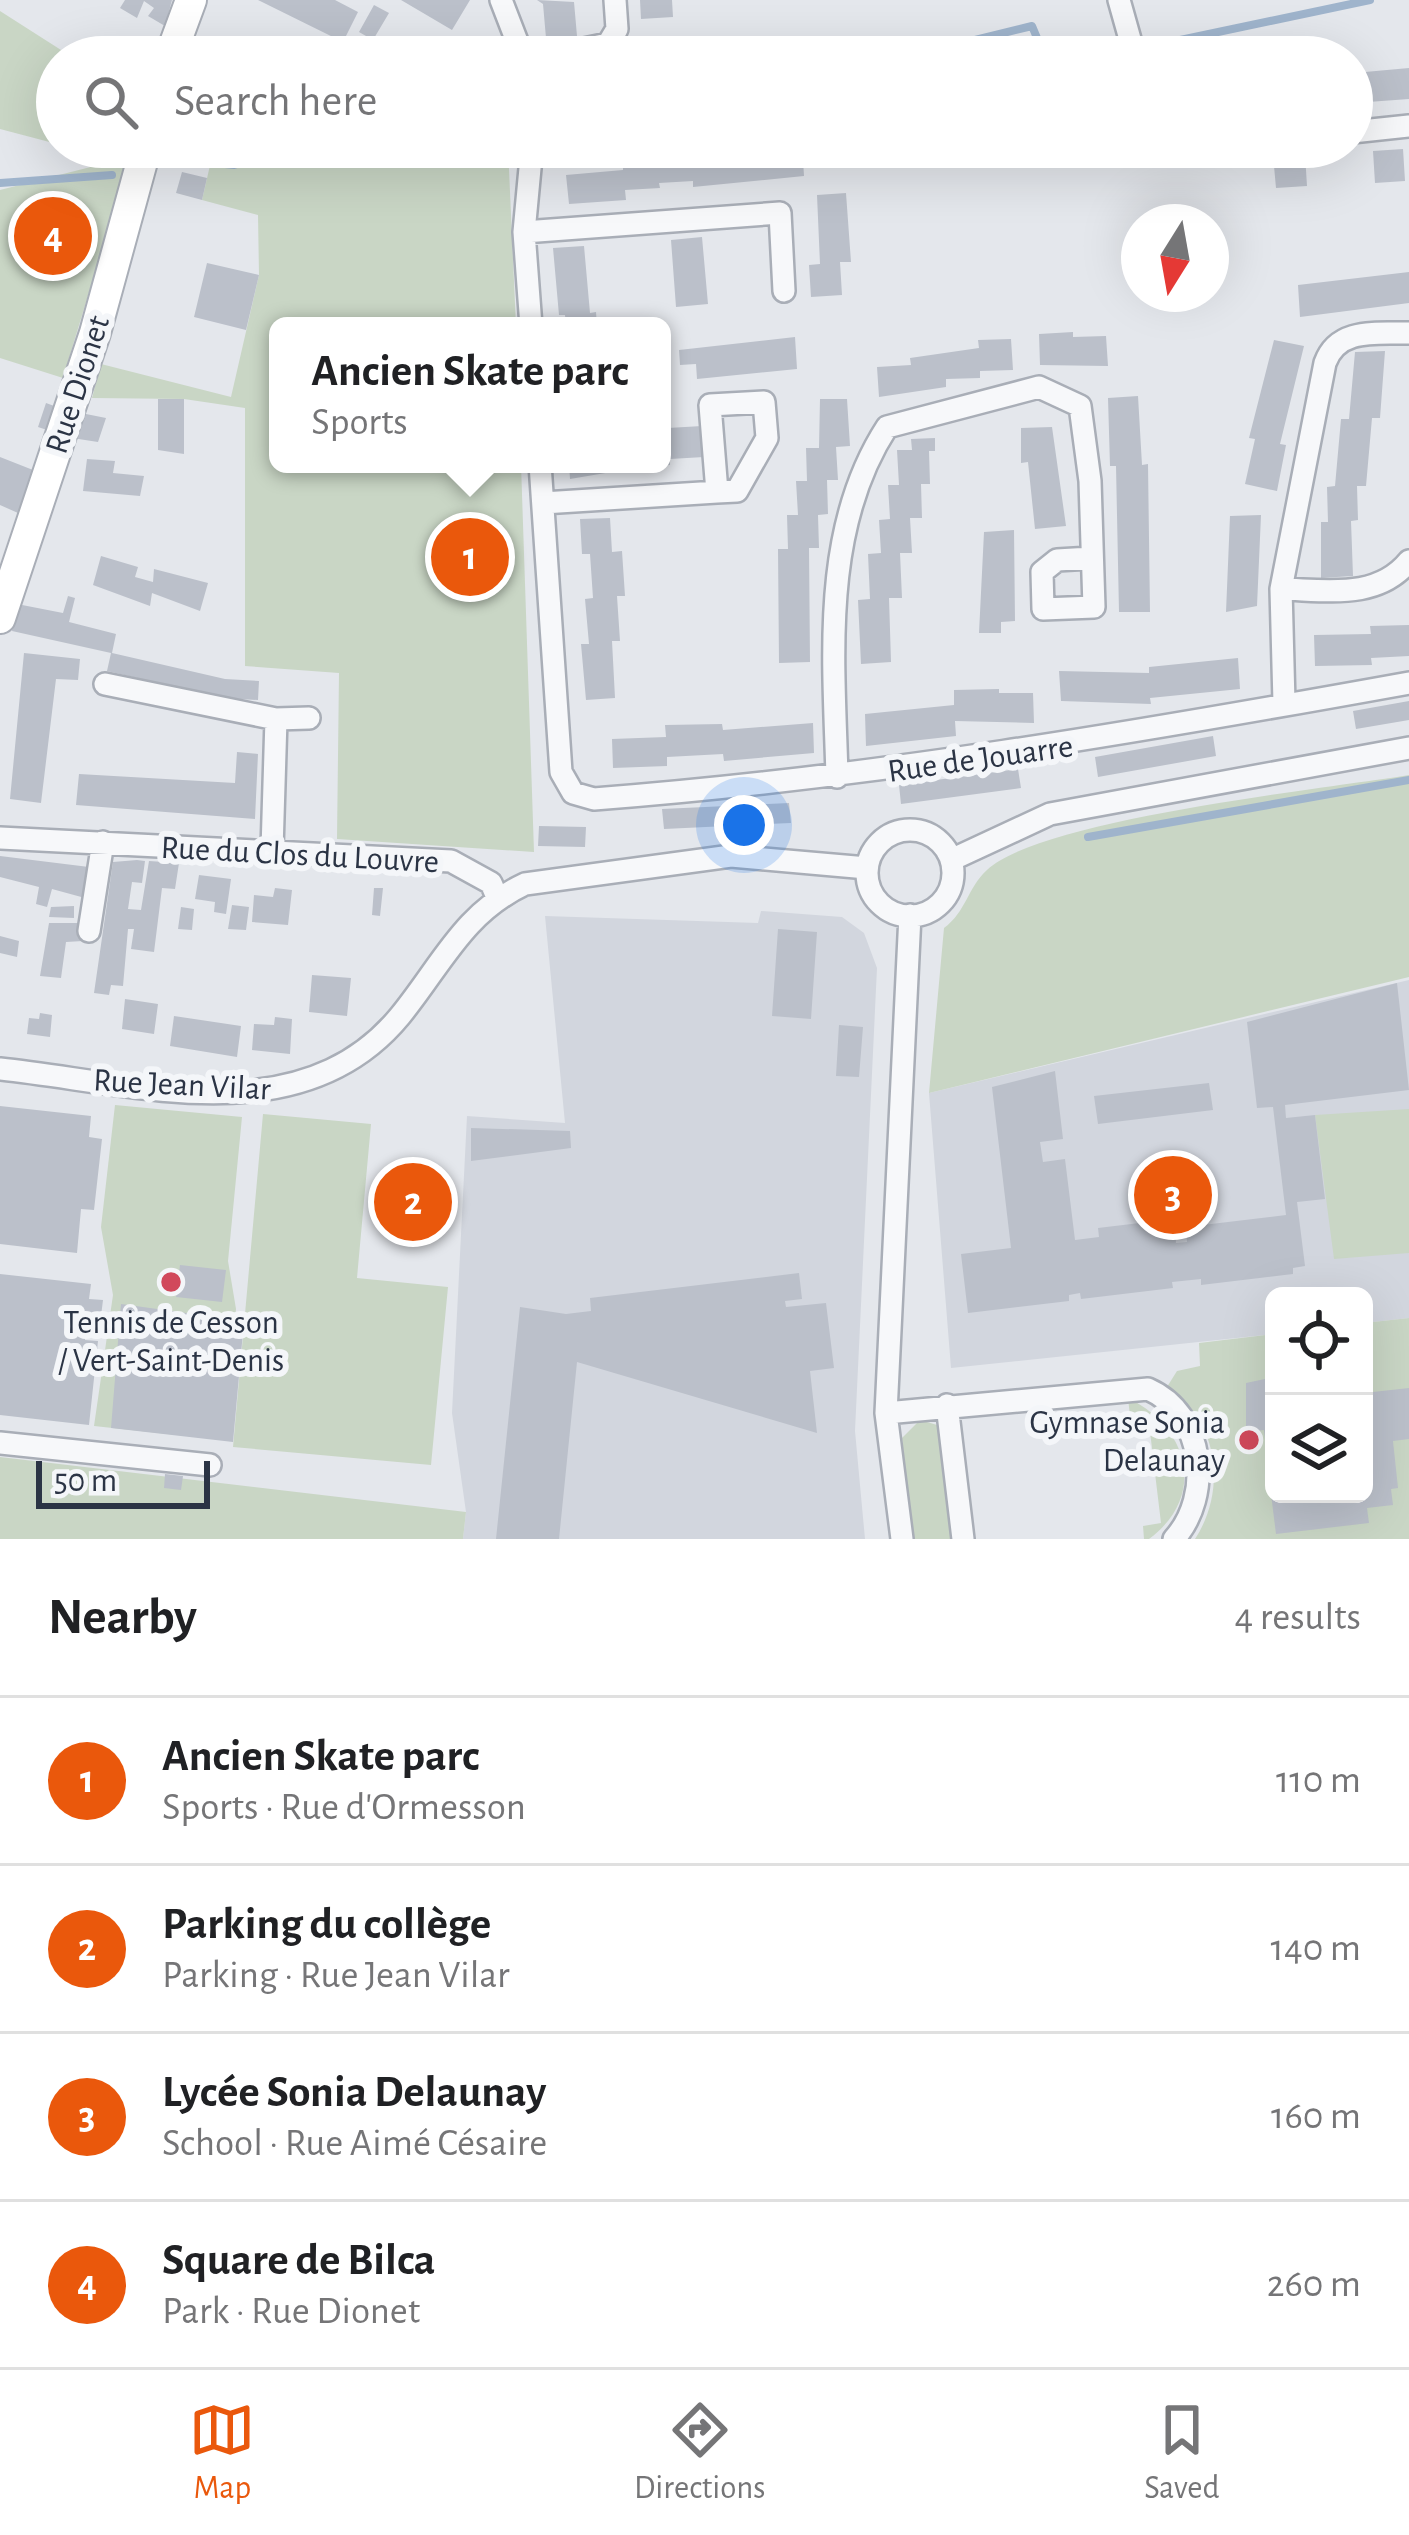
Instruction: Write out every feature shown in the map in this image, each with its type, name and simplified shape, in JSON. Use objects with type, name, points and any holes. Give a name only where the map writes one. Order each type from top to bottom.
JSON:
[{"type":"street","points":[[178,36],[191,0]]},
{"type":"street","points":[[501,0],[515,36]]},
{"type":"street","points":[[613,36],[617,29],[615,0]]},
{"type":"street","points":[[1373,130],[1409,126]]},
{"type":"street","name":"Rue Dionet","points":[[0,618],[95,333],[140,168]]},
{"type":"street","points":[[529,317],[524,232],[530,168]]},
{"type":"street","points":[[524,232],[780,213],[784,291]]},
{"type":"street","points":[[1285,703],[1281,589],[1330,350],[1351,334],[1409,333]]},
{"type":"street","points":[[837,777],[836,576],[867,465],[887,427],[1039,387],[1079,406],[1090,481],[1091,558]]},
{"type":"street","points":[[541,473],[543,502],[717,492]]},
{"type":"street","name":"Rue de Jouarre","points":[[543,502],[560,772],[573,793],[594,799],[837,777],[1067,745],[1409,683]]},
{"type":"street","points":[[1281,589],[1366,590],[1389,580],[1409,561]]},
{"type":"street","points":[[105,684],[276,719],[309,718]]},
{"type":"street","points":[[272,850],[276,719]]},
{"type":"street","points":[[951,860],[1050,814],[1409,748]]},
{"type":"street","points":[[906,830],[934,837],[951,860],[945,898],[923,914],[896,913],[874,896],[868,868],[880,842],[906,830]]},
{"type":"street","name":"Rue du Clos du Louvre","points":[[0,838],[451,861],[490,883],[497,897]]},
{"type":"street","points":[[89,931],[103,842]]},
{"type":"street","points":[[497,897],[525,884],[693,859],[772,857],[868,868]]},
{"type":"street","name":"Rue Jean Vilar","points":[[0,1069],[237,1094],[308,1084],[349,1064],[382,1038],[454,938],[497,897]]},
{"type":"street","points":[[902,1539],[886,1413],[910,916]]},
{"type":"street","points":[[886,1413],[1136,1387],[1161,1394],[1180,1416],[1197,1456],[1196,1500],[1190,1519],[1174,1539]]},
{"type":"street","points":[[947,1405],[963,1539]]},
{"type":"street","points":[[0,1443],[210,1466]]},
{"type":"shaded area","points":[[761,911],[842,917],[864,933],[877,968],[855,1431],[865,1539],[463,1539],[466,1512],[452,1413],[467,1116],[565,1123],[545,916],[758,923]]},
{"type":"shaded area","points":[[1409,980],[1409,1318],[1373,1322],[1373,1287],[1265,1287],[1265,1335],[951,1368],[929,1093]]},
{"type":"green space","points":[[0,11],[39,36],[36,138],[0,129]]},
{"type":"green space","points":[[87,168],[127,168],[63,378],[0,358],[0,190]]},
{"type":"green space","points":[[209,168],[509,168],[516,317],[269,317],[269,473],[521,473],[534,852],[337,839],[339,673],[245,666],[245,408],[184,399],[92,398],[101,364],[231,397],[259,275],[258,215],[202,200]]},
{"type":"green space","points":[[1409,775],[1409,977],[929,1093],[944,928],[987,870],[1017,852],[1122,821]]},
{"type":"green space","name":"Tennis de Cesson / Vert-Saint-Denis","points":[[115,1105],[242,1117],[228,1261],[236,1309],[224,1440],[94,1426],[113,1295],[101,1227]]},
{"type":"green space","points":[[1409,1109],[1409,1253],[1334,1259],[1315,1115]]},
{"type":"green space","points":[[263,1114],[371,1124],[357,1278],[448,1287],[431,1465],[233,1447]]},
{"type":"green space","name":"Gymnase Sonia Delaunay","points":[[1409,1318],[1409,1539],[1195,1539],[1211,1499],[1212,1457],[1198,1418],[1167,1387],[1177,1371],[1200,1366],[1199,1343],[1265,1335],[1265,1503],[1373,1503],[1373,1322]]},
{"type":"green space","points":[[1128,1398],[1165,1426],[1183,1463],[1179,1502],[1149,1539],[1144,1539],[1143,1526],[1161,1523],[1148,1415],[1130,1416]]},
{"type":"green space","points":[[920,1420],[944,1427],[959,1539],[912,1539],[902,1438]]},
{"type":"green space","points":[[0,1457],[466,1512],[463,1539],[0,1539]]},
{"type":"building","points":[[125,0],[172,0],[165,26],[148,16],[154,8],[144,1],[137,18],[120,8]]},
{"type":"building","points":[[258,0],[335,0],[358,12],[346,36],[331,36]]},
{"type":"building","points":[[401,0],[470,0],[452,30]]},
{"type":"building","points":[[537,0],[574,2],[577,36],[546,36],[543,4]]},
{"type":"building","points":[[640,0],[672,0],[673,17],[641,19]]},
{"type":"building","points":[[374,5],[389,13],[375,36],[359,32]]},
{"type":"building","points":[[1409,68],[1409,99],[1373,102],[1373,71]]},
{"type":"building","points":[[1403,149],[1405,181],[1375,183],[1373,151]]},
{"type":"building","points":[[804,168],[804,176],[693,187],[693,181],[659,183],[660,188],[625,190],[626,200],[569,204],[566,175]]},
{"type":"building","points":[[1274,168],[1306,168],[1307,186],[1276,188]]},
{"type":"building","points":[[182,172],[207,178],[202,200],[176,193]]},
{"type":"building","points":[[846,193],[851,262],[840,262],[842,295],[811,297],[809,265],[820,264],[817,195]]},
{"type":"building","points":[[702,237],[708,304],[676,307],[671,240]]},
{"type":"building","points":[[584,246],[590,313],[596,312],[596,317],[559,315],[553,248]]},
{"type":"building","points":[[207,263],[259,275],[246,330],[194,317]]},
{"type":"building","points":[[1409,272],[1409,303],[1300,317],[1298,285]]},
{"type":"building","points":[[1073,332],[1073,337],[1106,336],[1108,366],[1040,365],[1039,334]]},
{"type":"building","points":[[795,337],[797,369],[697,379],[696,364],[680,365],[679,350]]},
{"type":"building","points":[[1011,339],[1013,370],[980,371],[980,378],[946,379],[946,387],[879,397],[877,367],[911,365],[910,358],[979,348],[978,340]]},
{"type":"building","points":[[1274,340],[1304,346],[1280,444],[1286,445],[1277,491],[1245,484],[1255,439],[1249,438]]},
{"type":"building","points":[[1385,351],[1380,418],[1372,418],[1366,486],[1357,486],[1358,520],[1351,521],[1353,576],[1321,578],[1321,522],[1328,522],[1327,487],[1335,486],[1341,419],[1349,419],[1355,352]]},
{"type":"building","points":[[1138,396],[1142,465],[1148,464],[1150,612],[1119,612],[1116,466],[1110,466],[1108,398]]},
{"type":"building","points":[[158,399],[184,399],[184,454],[158,450]]},
{"type":"building","points":[[820,399],[847,399],[850,446],[836,447],[838,480],[827,480],[828,514],[818,515],[819,548],[809,548],[810,662],[779,663],[778,549],[788,549],[787,515],[798,515],[796,481],[807,481],[806,448],[819,448]]},
{"type":"building","points":[[46,403],[57,407],[47,430],[38,427]]},
{"type":"building","points":[[81,413],[106,418],[98,442],[72,438]]},
{"type":"building","points":[[702,426],[704,457],[671,459],[671,428]]},
{"type":"building","points":[[1052,427],[1066,526],[1035,529],[1028,462],[1021,463],[1021,428]]},
{"type":"building","points":[[935,438],[935,451],[929,451],[930,484],[921,484],[922,518],[910,518],[912,553],[900,553],[902,598],[889,598],[891,662],[861,664],[858,600],[870,599],[868,554],[881,553],[879,520],[890,519],[888,485],[899,485],[897,450],[912,450],[911,439]]},
{"type":"building","points":[[0,457],[33,470],[18,513],[0,505]]},
{"type":"building","points":[[87,459],[115,461],[113,473],[144,476],[140,496],[83,491]]},
{"type":"building","points":[[570,473],[605,473],[570,479]]},
{"type":"building","points":[[1261,515],[1257,606],[1226,612],[1230,516]]},
{"type":"building","points":[[610,518],[612,552],[622,551],[625,596],[617,596],[620,641],[612,641],[615,698],[586,700],[581,644],[589,644],[585,599],[593,598],[590,554],[582,554],[580,519]]},
{"type":"building","points":[[1014,530],[1015,621],[1001,622],[1001,633],[979,633],[984,532]]},
{"type":"building","points":[[101,556],[138,567],[135,577],[153,582],[154,569],[208,583],[200,611],[152,593],[150,606],[93,585]]},
{"type":"building","points":[[68,596],[75,598],[69,622],[116,634],[112,653],[225,679],[259,681],[258,700],[224,698],[107,671],[111,653],[12,631],[17,604],[63,613]]},
{"type":"building","points":[[1409,625],[1409,656],[1371,658],[1372,665],[1315,666],[1314,635],[1371,634],[1370,626]]},
{"type":"building","points":[[24,653],[80,659],[78,680],[56,679],[41,803],[10,799]]},
{"type":"building","points":[[1238,658],[1240,689],[1150,698],[1151,704],[1061,701],[1059,671],[1149,673],[1149,667]]},
{"type":"building","points":[[999,689],[999,693],[1033,693],[1034,723],[955,721],[956,736],[866,746],[865,714],[954,705],[954,690]]},
{"type":"building","points":[[1409,701],[1409,720],[1356,729],[1353,711]]},
{"type":"building","points":[[813,723],[814,753],[724,761],[723,754],[667,757],[667,766],[613,768],[612,739],[666,737],[665,725],[722,724],[723,730]]},
{"type":"building","points":[[1213,736],[1216,756],[1098,777],[1095,757]]},
{"type":"building","points":[[237,752],[258,754],[255,819],[76,805],[79,774],[235,783]]},
{"type":"building","points":[[1018,769],[1021,788],[901,804],[899,785]]},
{"type":"building","points":[[789,803],[791,823],[664,829],[662,809]]},
{"type":"building","points":[[539,826],[586,827],[585,847],[538,846]]},
{"type":"building","points":[[0,856],[89,867],[85,898],[52,889],[47,907],[36,904],[39,887],[0,877]]},
{"type":"building","points":[[145,861],[142,883],[132,882],[128,909],[141,910],[149,861],[179,863],[175,889],[162,888],[154,952],[131,949],[134,929],[128,929],[123,986],[111,985],[109,995],[94,993],[113,862]]},
{"type":"building","points":[[199,875],[231,879],[226,914],[214,912],[215,902],[195,899]]},
{"type":"building","points":[[275,888],[292,890],[288,925],[252,922],[254,895],[273,897]]},
{"type":"building","points":[[374,888],[383,888],[380,916],[372,915]]},
{"type":"building","points":[[232,905],[249,907],[246,930],[228,929]]},
{"type":"building","points":[[74,906],[74,918],[49,917],[51,907]]},
{"type":"building","points":[[181,907],[194,909],[192,930],[178,929]]},
{"type":"building","points":[[49,923],[81,923],[83,941],[66,942],[61,978],[40,976]]},
{"type":"building","points":[[778,929],[817,932],[811,1019],[772,1016]]},
{"type":"building","points":[[0,936],[19,941],[17,957],[0,953]]},
{"type":"building","points":[[312,975],[351,978],[347,1016],[309,1012]]},
{"type":"building","points":[[1397,983],[1409,1090],[1285,1105],[1286,1118],[1315,1115],[1325,1199],[1297,1202],[1305,1266],[1293,1268],[1293,1274],[1201,1285],[1201,1279],[1172,1282],[1173,1288],[1081,1299],[1080,1293],[1069,1295],[1069,1301],[968,1313],[961,1254],[1011,1248],[992,1087],[1055,1071],[1063,1139],[1040,1142],[1043,1162],[1065,1159],[1075,1240],[1099,1237],[1098,1228],[1148,1222],[1149,1231],[1175,1228],[1176,1243],[1187,1242],[1186,1227],[1286,1215],[1273,1107],[1257,1108],[1247,1022]]},
{"type":"building","points":[[125,999],[158,1004],[154,1034],[122,1029]]},
{"type":"building","points":[[40,1013],[52,1015],[50,1037],[27,1034],[29,1018],[39,1019]]},
{"type":"building","points":[[174,1016],[241,1026],[237,1057],[170,1046]]},
{"type":"building","points":[[275,1017],[292,1019],[290,1054],[252,1050],[254,1024],[274,1025]]},
{"type":"building","points":[[839,1025],[863,1027],[859,1077],[836,1076]]},
{"type":"building","points":[[1209,1083],[1213,1110],[1098,1124],[1094,1096]]},
{"type":"building","points":[[0,1106],[91,1116],[89,1137],[102,1139],[94,1210],[81,1209],[77,1253],[0,1244]]},
{"type":"building","points":[[471,1128],[570,1131],[571,1148],[471,1161]]},
{"type":"building","points":[[180,1265],[226,1270],[222,1302],[176,1297]]},
{"type":"building","points":[[799,1273],[802,1299],[785,1301],[786,1307],[826,1303],[834,1368],[810,1371],[817,1433],[577,1362],[559,1539],[496,1539],[520,1307],[566,1314],[591,1311],[590,1298]]},
{"type":"building","points":[[0,1274],[91,1284],[89,1299],[103,1300],[100,1324],[86,1323],[85,1340],[98,1341],[89,1425],[0,1415]]},
{"type":"building","points":[[121,1304],[244,1321],[233,1442],[111,1428]]},
{"type":"building","points":[[1265,1379],[1265,1439],[1264,1430],[1246,1432],[1246,1383]]},
{"type":"building","name":"Gymnase Sonia Delaunay","points":[[1409,1388],[1409,1439],[1393,1441],[1398,1488],[1391,1489],[1393,1505],[1367,1508],[1369,1523],[1276,1534],[1272,1503],[1373,1503],[1373,1392]]},
{"type":"building","points":[[165,1474],[183,1476],[181,1490],[164,1488]]},
{"type":"waterway","points":[[1199,36],[1370,0]]},
{"type":"waterway","points":[[991,36],[1032,26],[1036,36]]},
{"type":"waterway","points":[[0,183],[112,175]]},
{"type":"waterway","points":[[1088,837],[1409,780]]},
{"type":"place","name":"Square de Bilca","points":[[53,236]]},
{"type":"place","name":"Ancien Skate parc","points":[[470,557]]},
{"type":"place","name":"Lycée Sonia Delaunay","points":[[1173,1195]]},
{"type":"place","name":"Parking du collège","points":[[413,1202]]},
{"type":"place","name":"Tennis de Cesson / Vert-Saint-Denis","points":[[171,1282]]},
{"type":"place","name":"Gymnase Sonia Delaunay","points":[[1249,1440]]}]
